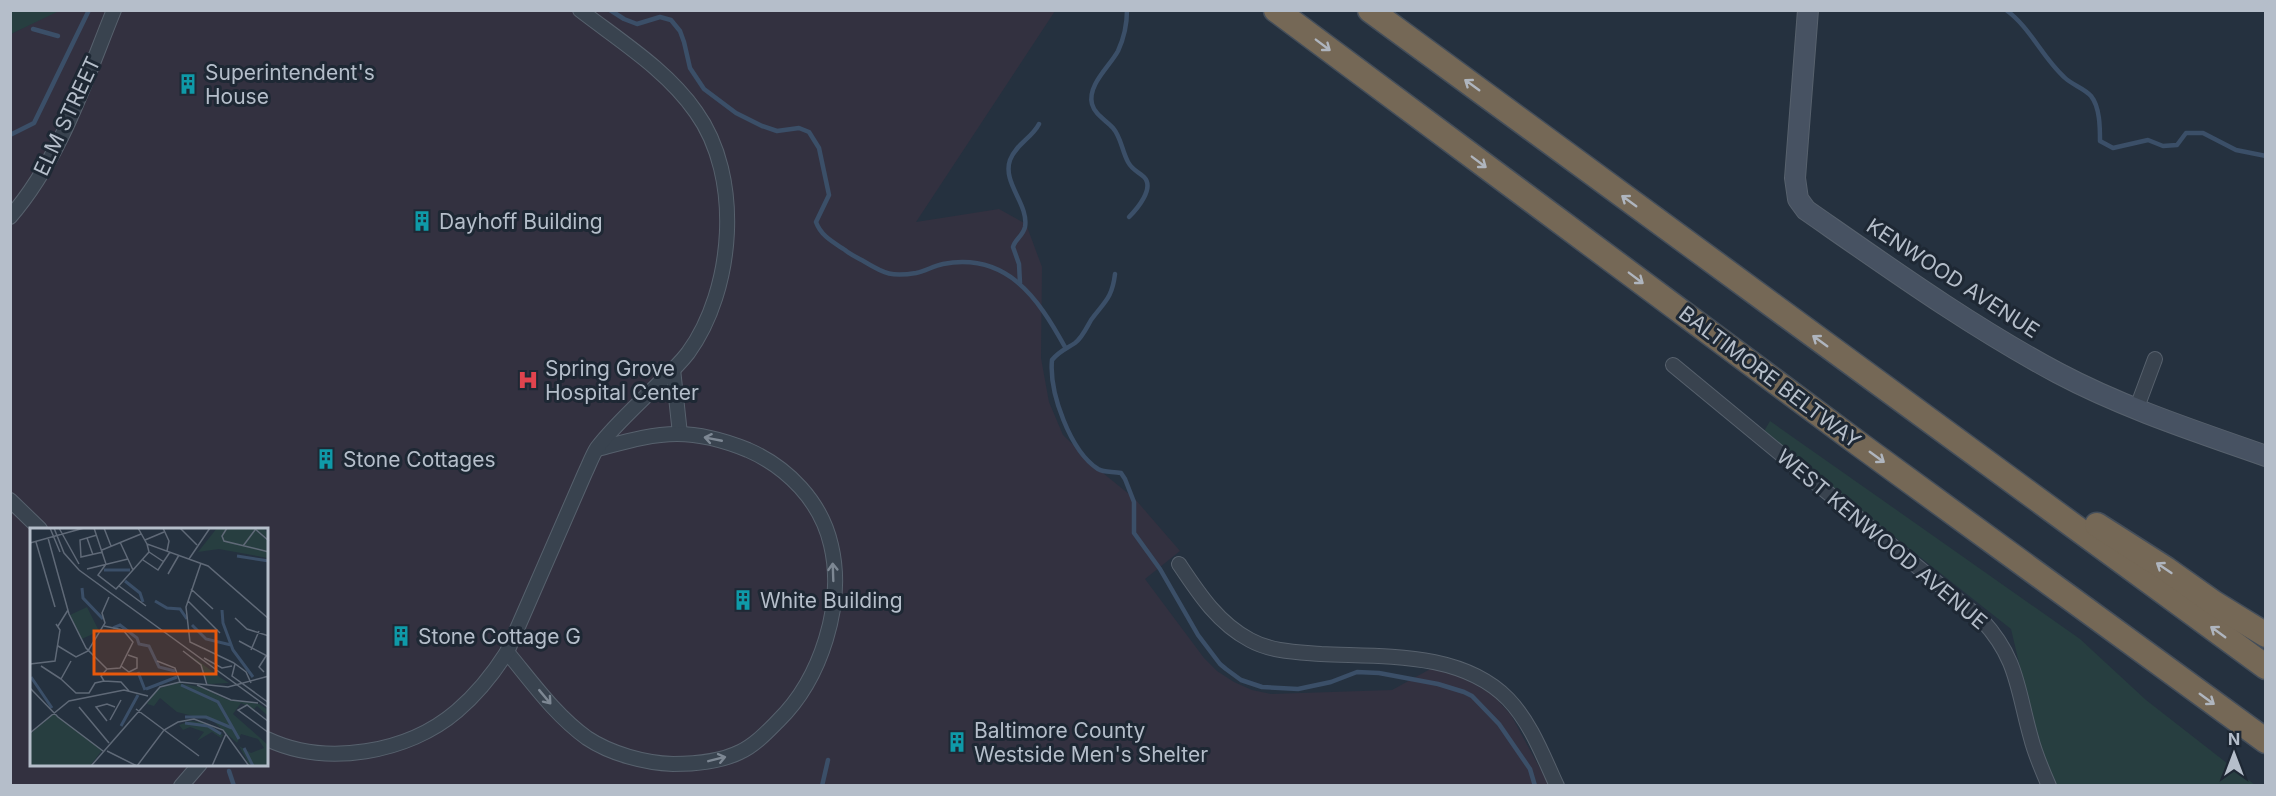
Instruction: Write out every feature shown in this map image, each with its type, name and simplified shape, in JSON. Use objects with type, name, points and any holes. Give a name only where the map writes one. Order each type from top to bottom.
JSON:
[{"type":"highway","name":"BALTIMORE BELTWAY","points":[[1276,10],[1859,444],[2265,741]]},
{"type":"highway","points":[[1370,10],[2265,667]]},
{"type":"highway","points":[[1897,397],[2265,635]]},
{"type":"street","name":"ELM STREET","points":[[10,217],[41,176],[59,141],[114,10]]},
{"type":"street","points":[[268,739],[297,749],[356,752],[412,739],[456,712],[490,677],[507,652],[597,449],[687,354],[701,333],[716,300],[723,272],[726,200],[722,169],[712,140],[697,113],[678,90],[651,65],[580,10]]},
{"type":"street","name":"KENWOOD AVENUE","points":[[1808,10],[1795,178],[1798,199],[1806,210],[1953,311],[2060,374],[2136,410],[2265,456]]},
{"type":"street","points":[[2136,410],[2155,359]]},
{"type":"street","name":"WEST KENWOOD AVENUE","points":[[1673,365],[1982,620],[1998,638],[2010,659],[2031,738],[2049,786]]},
{"type":"street","points":[[673,369],[680,434]]},
{"type":"street","points":[[507,652],[566,721],[589,739],[621,754],[657,763],[690,764],[717,760],[740,752],[761,737],[786,713],[812,674],[828,635],[834,574],[831,545],[822,520],[806,494],[788,473],[766,458],[718,439],[680,434],[652,435],[597,449]]},
{"type":"street","points":[[10,500],[39,528]]},
{"type":"street","points":[[1179,564],[1199,595],[1217,617],[1250,640],[1272,648],[1298,652],[1439,663],[1463,671],[1488,684],[1507,698],[1522,716],[1557,786]]},
{"type":"street","points":[[181,786],[199,766]]},
{"type":"shaded area","name":"Spring Grove Hospital Center","points":[[59,10],[1055,11],[916,222],[999,209],[1026,224],[1042,267],[1041,358],[1049,402],[1063,435],[1098,469],[1135,499],[1180,551],[1145,579],[1204,658],[1217,671],[1252,690],[1271,694],[1392,690],[1434,667],[1463,677],[1493,695],[1511,715],[1549,785],[11,786],[11,34]]},
{"type":"green space","points":[[11,10],[59,10],[59,11],[11,34]]},
{"type":"green space","points":[[1770,421],[2080,639],[2146,700],[2255,785],[2056,785],[2042,760],[2011,629],[1763,433]]},
{"type":"waterway","points":[[10,135],[34,123],[89,10]]},
{"type":"waterway","points":[[610,10],[637,24],[660,17],[671,20],[680,31],[690,68],[704,89],[736,113],[762,126],[777,131],[799,128],[809,132],[819,148],[829,195],[816,222],[824,235],[832,241],[889,274],[916,273],[943,264],[966,262],[985,265],[1003,272],[1031,296],[1044,312],[1065,347]]},
{"type":"waterway","points":[[1127,10],[1125,31],[1118,51],[1100,76],[1091,97],[1096,111],[1116,132],[1130,165],[1147,182],[1144,198],[1129,217]]},
{"type":"waterway","points":[[2006,10],[2022,25],[2056,69],[2091,96],[2098,112],[2100,141],[2113,148],[2148,140],[2163,146],[2177,145],[2186,133],[2203,133],[2236,150],[2266,156]]},
{"type":"waterway","points":[[33,29],[58,36]]},
{"type":"waterway","points":[[1020,283],[1019,264],[1013,247],[1024,230],[1025,218],[1012,185],[1010,160],[1039,124]]},
{"type":"waterway","points":[[1115,274],[1110,295],[1082,335],[1052,360],[1054,388],[1058,404],[1070,435],[1088,460],[1098,469],[1121,473],[1125,479],[1134,502],[1134,533],[1160,569],[1198,635],[1220,664],[1241,680],[1262,687],[1298,689],[1331,682],[1357,672],[1379,673],[1438,684],[1464,692],[1472,696],[1499,724],[1530,769],[1535,786]]},
{"type":"waterway","points":[[822,786],[828,760]]},
{"type":"waterway","points":[[229,771],[234,786]]},
{"type":"place","name":"Superintendent's House","points":[[188,84]]},
{"type":"place","name":"Dayhoff Building","points":[[422,221]]},
{"type":"place","name":"Spring Grove Hospital Center","points":[[528,380]]},
{"type":"place","name":"Stone Cottages","points":[[326,459]]},
{"type":"place","name":"White Building","points":[[743,600]]},
{"type":"place","name":"Stone Cottage G","points":[[401,636]]},
{"type":"place","name":"Baltimore County Westside Men's Shelter","points":[[957,742]]}]
